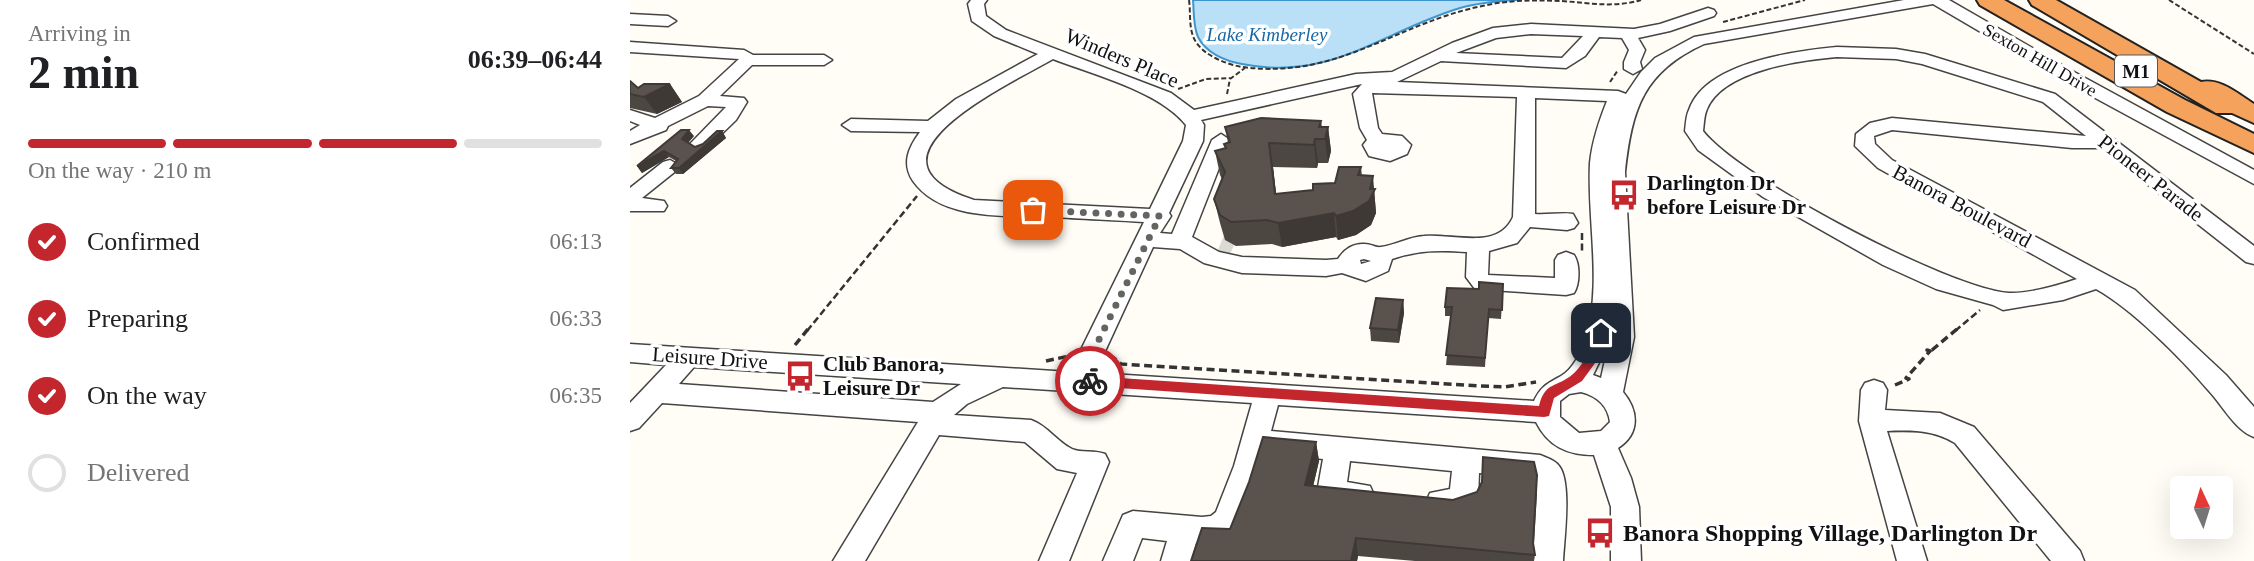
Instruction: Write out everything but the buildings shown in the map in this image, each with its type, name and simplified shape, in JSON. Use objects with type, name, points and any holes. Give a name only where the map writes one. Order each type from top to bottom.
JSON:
[{"type":"highway","points":[[1989,0],[2176,106],[2254,144]]},
{"type":"highway","name":"M1","points":[[2017,0],[2254,144]]},
{"type":"highway","name":"M1","points":[[2039,0],[2254,124]]},
{"type":"highway","points":[[2060,0],[2254,114]]},
{"type":"street","name":"Winders Place","points":[[979,0],[976,5],[978,18],[1000,33],[1165,97],[1185,110],[1195,125],[1193,141]]},
{"type":"street","points":[[1817,10],[1841,0]]},
{"type":"street","points":[[1635,33],[1654,39],[1874,0]]},
{"type":"street","points":[[1610,393],[1622,337],[1615,172],[1618,146],[1625,118],[1649,70],[1675,49],[1700,40],[1930,0]]},
{"type":"street","name":"Sexton Hill Drive","points":[[1938,0],[2070,77],[2254,178]]},
{"type":"street","name":"Sexton Hill Drive","points":[[1954,0],[2254,168]]},
{"type":"street","points":[[1189,117],[1354,79],[1395,77],[1476,38],[1504,30],[1635,33],[1708,13]]},
{"type":"street","points":[[638,19],[667,14]]},
{"type":"street","points":[[1441,56],[1563,63],[1571,61],[1594,33]]},
{"type":"street","points":[[1633,69],[1632,62],[1637,50],[1635,33]]},
{"type":"street","points":[[1571,383],[1594,356],[1601,333],[1603,295],[1600,163],[1606,127],[1618,96],[1633,69],[1655,49],[1690,34]]},
{"type":"street","points":[[630,47],[744,55],[748,60]]},
{"type":"street","name":"Pioneer Parade","points":[[1998,304],[1917,273],[1778,199],[1700,142],[1693,123],[1705,97],[1727,79],[1776,60],[1828,52],[1885,53],[1919,57],[2049,98],[2254,257]]},
{"type":"street","points":[[1052,53],[956,107],[932,127],[919,147],[916,166],[929,188],[947,199],[983,208],[1160,216]]},
{"type":"street","points":[[630,138],[705,100],[748,60],[824,61]]},
{"type":"street","points":[[1377,141],[1371,133],[1363,96],[1367,88],[1379,86],[1618,96]]},
{"type":"street","points":[[1148,240],[1182,242],[1212,258],[1231,253],[1331,268],[1348,265],[1354,272],[1371,272],[1380,267],[1382,261],[1379,256],[1414,244],[1478,245],[1493,244],[1510,238],[1519,230],[1524,220],[1526,92]]},
{"type":"street","points":[[699,145],[730,116],[738,102],[705,100]]},
{"type":"street","points":[[630,115],[659,125]]},
{"type":"street","name":"Banora Boulevard","points":[[2106,142],[2068,142],[1892,124],[1877,127],[1865,134],[1865,146],[1885,164],[2099,279],[2145,311],[2225,391],[2254,426]]},
{"type":"street","points":[[850,125],[932,127]]},
{"type":"street","points":[[1079,380],[1160,216],[1193,141],[1243,138]]},
{"type":"street","points":[[1182,242],[1221,140]]},
{"type":"street","points":[[630,198],[670,166]]},
{"type":"street","points":[[630,204],[657,206]]},
{"type":"street","points":[[1524,220],[1567,223],[1566,219]]},
{"type":"street","points":[[1478,245],[1477,276],[1483,283],[1566,287],[1566,260]]},
{"type":"street","points":[[1998,304],[2063,292],[2099,279]]},
{"type":"street","name":"Leisure Drive","points":[[630,353],[1544,412]]},
{"type":"street","points":[[630,420],[689,356]]},
{"type":"street","points":[[928,371],[937,385],[935,419]]},
{"type":"street","points":[[848,561],[935,419],[958,397],[1004,376]]},
{"type":"street","points":[[1571,383],[1591,383],[1610,393],[1621,407],[1622,424],[1618,432],[1602,443],[1590,445],[1564,439],[1547,422],[1544,412],[1548,396],[1554,390],[1571,383]]},
{"type":"street","points":[[1874,390],[1872,421],[1912,561]]},
{"type":"street","points":[[656,392],[1031,431],[1067,461],[1095,462],[1054,561]]},
{"type":"street","points":[[1118,561],[1133,524],[1217,529],[1227,523],[1268,393]]},
{"type":"street","points":[[1872,421],[1933,421],[1967,436],[2069,561]]},
{"type":"street","points":[[1255,441],[1466,458],[1540,467],[1549,473],[1551,493],[1548,561]]},
{"type":"street","points":[[1602,443],[1617,478],[1625,507],[1626,561]]},
{"type":"street","points":[[1339,447],[1333,480],[1335,493],[1401,499],[1453,503],[1464,500],[1466,458]]},
{"type":"street","points":[[1176,561],[1185,528]]},
{"type":"path","points":[[1189,0],[1193,34],[1200,46],[1228,63],[1245,68],[1294,70],[1334,63],[1436,18],[1489,4],[1543,1],[1612,6],[1641,0]]},
{"type":"path","points":[[2169,0],[2254,54]]},
{"type":"path","points":[[1223,98],[1229,91],[1228,83],[1245,68]]},
{"type":"path","points":[[1175,91],[1206,79],[1232,78]]},
{"type":"path","points":[[794,347],[917,196]]},
{"type":"path","points":[[1904,383],[1930,351],[1927,349],[1932,349],[1998,304]]},
{"type":"water","name":"Lake Kimberley","points":[[1193,0],[1518,0],[1488,2],[1460,8],[1329,61],[1273,68],[1229,61],[1206,48],[1196,33]]},
{"type":"tunnel","points":[[1220,245],[1232,250]]},
{"type":"way so far","points":[[1033,210],[1160,216],[1079,380],[1090,381]]},
{"type":"place","name":"Darlington Dr before Leisure Dr","points":[[1624,195]]},
{"type":"place","name":"Club Banora, Leisure Dr","points":[[800,376]]},
{"type":"place","name":"Banora Shopping Village, Darlington Dr","points":[[1600,533]]},
{"type":"route","points":[[1090,381],[1544,412],[1548,396],[1577,378],[1594,356],[1601,333]]}]
